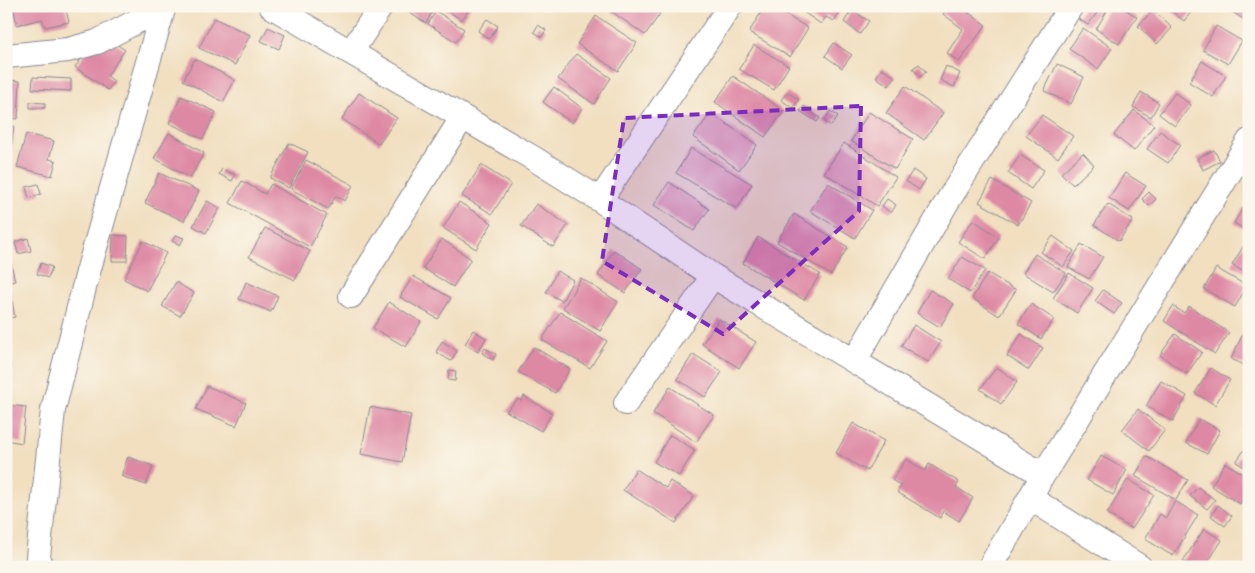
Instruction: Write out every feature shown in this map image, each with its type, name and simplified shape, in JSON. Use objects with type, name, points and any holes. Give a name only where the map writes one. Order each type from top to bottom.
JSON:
[{"type":"street","points":[[271,6],[533,158],[600,200],[713,276],[1043,475]]},
{"type":"street","points":[[351,52],[381,6]]},
{"type":"street","points":[[600,200],[730,6]]},
{"type":"street","points":[[855,360],[947,202],[1071,6]]},
{"type":"street","points":[[6,56],[68,50],[97,42],[164,7]]},
{"type":"street","points":[[37,567],[53,410],[88,272],[164,7]]},
{"type":"street","points":[[351,296],[462,118]]},
{"type":"street","points":[[990,567],[1043,475],[1249,141]]},
{"type":"street","points":[[626,403],[713,276]]},
{"type":"street","points":[[1030,498],[1140,567]]},
{"type":"highlighted area","points":[[861,106],[859,211],[723,334],[602,261],[624,118]]},
{"type":"building","points":[[13,6],[65,6],[69,22],[45,27],[42,19],[17,25]]},
{"type":"building","points":[[409,6],[435,7],[426,23],[406,11]]},
{"type":"building","points":[[440,6],[471,6],[462,20]]},
{"type":"building","points":[[615,6],[649,6],[660,14],[645,35],[611,11]]},
{"type":"building","points":[[765,6],[771,6],[808,28],[790,57],[749,32]]},
{"type":"building","points":[[800,6],[844,6],[834,21],[826,17],[821,24],[799,9]]},
{"type":"building","points":[[949,6],[959,6],[986,25],[959,62],[947,53],[963,29],[943,14]]},
{"type":"building","points":[[1085,6],[1102,6],[1088,25],[1077,18]]},
{"type":"building","points":[[1110,6],[1120,6],[1137,17],[1119,44],[1096,29]]},
{"type":"building","points":[[1171,6],[1196,6],[1184,21],[1169,9]]},
{"type":"building","points":[[1234,6],[1249,6],[1249,23],[1231,11]]},
{"type":"building","points":[[852,10],[869,21],[860,34],[844,22]]},
{"type":"building","points":[[1153,10],[1172,28],[1157,44],[1138,26]]},
{"type":"building","points":[[436,11],[464,29],[456,42],[428,24]]},
{"type":"building","points":[[596,16],[637,43],[618,71],[577,44]]},
{"type":"building","points":[[214,18],[250,35],[235,65],[199,48]]},
{"type":"building","points":[[487,19],[498,26],[489,39],[478,31]]},
{"type":"building","points":[[538,25],[546,30],[542,37],[534,32]]},
{"type":"building","points":[[1216,26],[1242,41],[1228,64],[1203,50]]},
{"type":"building","points":[[268,27],[285,35],[279,49],[261,41]]},
{"type":"building","points":[[1083,28],[1112,48],[1098,69],[1069,49]]},
{"type":"building","points":[[112,41],[125,50],[107,76],[114,81],[108,90],[75,67],[88,50]]},
{"type":"building","points":[[834,43],[852,55],[842,68],[825,56]]},
{"type":"building","points":[[754,45],[789,66],[774,90],[739,69]]},
{"type":"building","points":[[576,54],[611,78],[594,104],[558,79]]},
{"type":"building","points":[[195,59],[235,80],[223,102],[183,80]]},
{"type":"building","points":[[1202,61],[1226,76],[1213,97],[1189,82]]},
{"type":"building","points":[[919,64],[926,72],[920,77],[913,68]]},
{"type":"building","points":[[1057,64],[1084,77],[1071,104],[1044,91]]},
{"type":"building","points":[[946,66],[960,73],[954,87],[940,80]]},
{"type":"building","points":[[882,68],[895,77],[889,86],[876,77]]},
{"type":"building","points":[[733,76],[784,111],[765,137],[715,102]]},
{"type":"building","points":[[33,77],[71,79],[71,91],[32,89]]},
{"type":"building","points":[[6,80],[20,81],[18,119],[6,118]]},
{"type":"building","points":[[905,86],[943,113],[924,140],[886,113]]},
{"type":"building","points":[[554,87],[582,108],[572,123],[543,102]]},
{"type":"building","points":[[787,92],[799,100],[793,108],[781,100]]},
{"type":"building","points":[[1141,92],[1159,103],[1151,117],[1133,107]]},
{"type":"building","points":[[359,93],[397,118],[379,144],[342,119]]},
{"type":"building","points":[[1175,93],[1191,105],[1175,126],[1159,114]]},
{"type":"building","points":[[181,96],[216,112],[203,139],[169,123]]},
{"type":"building","points":[[30,102],[45,103],[45,108],[30,108]]},
{"type":"building","points":[[804,106],[820,118],[817,122],[800,111]]},
{"type":"building","points":[[1134,110],[1154,125],[1134,151],[1114,135]]},
{"type":"building","points":[[830,111],[838,116],[831,126],[824,121]]},
{"type":"building","points":[[869,112],[913,139],[895,169],[851,141]]},
{"type":"building","points":[[711,113],[757,145],[739,170],[693,137]]},
{"type":"building","points":[[1042,115],[1073,136],[1058,158],[1026,136]]},
{"type":"building","points":[[6,125],[14,126],[10,157],[6,157]]},
{"type":"building","points":[[1160,131],[1180,145],[1168,163],[1147,149]]},
{"type":"building","points":[[169,133],[204,153],[190,178],[154,158]]},
{"type":"building","points":[[26,134],[54,141],[49,159],[56,161],[52,176],[17,167]]},
{"type":"building","points":[[289,143],[308,152],[289,188],[270,178]]},
{"type":"building","points":[[844,143],[896,177],[877,206],[824,173]]},
{"type":"building","points":[[691,148],[752,184],[737,209],[676,173]]},
{"type":"building","points":[[1214,150],[1220,161],[1203,170],[1197,158]]},
{"type":"building","points":[[1083,153],[1094,165],[1073,185],[1061,173]]},
{"type":"building","points":[[1020,155],[1044,170],[1031,189],[1008,173]]},
{"type":"building","points":[[306,160],[353,185],[345,201],[336,196],[328,209],[291,189]]},
{"type":"building","points":[[481,165],[511,184],[492,214],[462,196]]},
{"type":"building","points":[[222,169],[235,175],[232,181],[219,174]]},
{"type":"building","points":[[913,170],[926,179],[919,190],[906,181]]},
{"type":"building","points":[[159,173],[199,191],[184,221],[145,203]]},
{"type":"building","points":[[1125,173],[1146,186],[1129,211],[1109,198]]},
{"type":"building","points":[[992,180],[1031,203],[1018,225],[979,202]]},
{"type":"building","points":[[242,181],[265,194],[271,184],[327,215],[310,247],[230,203]]},
{"type":"building","points":[[669,182],[709,209],[694,231],[654,205]]},
{"type":"building","points":[[828,183],[872,210],[855,238],[810,211]]},
{"type":"building","points":[[38,184],[41,194],[29,198],[26,187]]},
{"type":"building","points":[[1149,192],[1156,199],[1149,206],[1142,199]]},
{"type":"building","points":[[887,199],[896,205],[891,213],[882,206]]},
{"type":"building","points":[[207,201],[220,208],[206,233],[193,226]]},
{"type":"building","points":[[459,202],[492,223],[476,249],[443,228]]},
{"type":"building","points":[[536,204],[568,225],[553,247],[521,226]]},
{"type":"building","points":[[1108,204],[1133,220],[1119,241],[1094,225]]},
{"type":"building","points":[[1249,207],[1249,232],[1234,223],[1243,208],[1247,210]]},
{"type":"building","points":[[794,214],[848,247],[831,275],[777,242]]},
{"type":"building","points":[[973,220],[999,237],[985,259],[958,242]]},
{"type":"building","points":[[265,228],[310,251],[295,280],[249,257]]},
{"type":"building","points":[[113,235],[128,236],[127,261],[112,261]]},
{"type":"building","points":[[176,235],[184,238],[180,245],[172,241]]},
{"type":"building","points":[[1053,236],[1074,251],[1063,267],[1041,252]]},
{"type":"building","points":[[758,237],[820,274],[804,300],[743,263]]},
{"type":"building","points":[[28,238],[31,251],[18,254],[15,242]]},
{"type":"building","points":[[442,239],[471,259],[453,287],[423,268]]},
{"type":"building","points":[[143,241],[166,253],[147,291],[124,279]]},
{"type":"building","points":[[1246,242],[1249,244],[1249,275],[1232,265]]},
{"type":"building","points":[[1081,244],[1103,257],[1089,279],[1068,267]]},
{"type":"building","points":[[6,250],[8,250],[15,281],[6,283]]},
{"type":"building","points":[[614,250],[642,269],[625,293],[598,275]]},
{"type":"building","points":[[1035,254],[1066,273],[1053,292],[1023,273]]},
{"type":"building","points":[[962,257],[985,270],[970,293],[948,279]]},
{"type":"building","points":[[41,263],[52,267],[48,278],[37,274]]},
{"type":"building","points":[[1216,268],[1247,286],[1235,307],[1204,289]]},
{"type":"building","points":[[557,271],[573,280],[562,301],[546,292]]},
{"type":"building","points":[[988,273],[1016,290],[999,316],[972,298]]},
{"type":"building","points":[[1069,273],[1093,288],[1077,313],[1053,298]]},
{"type":"building","points":[[413,276],[451,298],[438,319],[400,297]]},
{"type":"building","points":[[581,278],[618,302],[600,331],[563,308]]},
{"type":"building","points":[[176,282],[194,293],[180,316],[162,306]]},
{"type":"building","points":[[246,282],[278,296],[271,312],[239,299]]},
{"type":"building","points":[[6,290],[10,290],[15,317],[6,319]]},
{"type":"building","points":[[930,290],[954,304],[940,327],[917,313]]},
{"type":"building","points":[[1103,290],[1122,303],[1114,314],[1095,301]]},
{"type":"building","points":[[389,302],[421,322],[406,347],[373,328]]},
{"type":"building","points":[[1031,304],[1054,319],[1041,339],[1018,324]]},
{"type":"building","points":[[1173,306],[1184,313],[1189,306],[1229,333],[1215,354],[1164,321]]},
{"type":"building","points":[[560,312],[607,341],[590,368],[542,340]]},
{"type":"building","points":[[719,319],[756,342],[739,368],[702,344]]},
{"type":"building","points":[[914,325],[941,342],[928,362],[901,346]]},
{"type":"building","points":[[1247,325],[1249,326],[1249,367],[1231,359]]},
{"type":"building","points":[[473,330],[486,338],[478,352],[465,344]]},
{"type":"building","points":[[1021,334],[1043,348],[1029,370],[1007,356]]},
{"type":"building","points":[[1175,334],[1202,352],[1187,374],[1160,355]]},
{"type":"building","points":[[442,341],[457,351],[451,361],[436,352]]},
{"type":"building","points":[[6,346],[11,369],[6,370]]},
{"type":"building","points":[[534,347],[570,369],[555,393],[518,372]]},
{"type":"building","points":[[485,348],[496,354],[493,360],[482,353]]},
{"type":"building","points":[[693,354],[722,372],[705,397],[677,379]]},
{"type":"building","points":[[997,367],[1017,382],[1001,404],[980,389]]},
{"type":"building","points":[[1211,368],[1230,380],[1215,405],[1195,393]]},
{"type":"building","points":[[449,370],[456,371],[455,381],[448,380]]},
{"type":"building","points":[[1161,381],[1187,396],[1173,421],[1146,406]]},
{"type":"building","points":[[207,386],[246,403],[236,426],[196,409]]},
{"type":"building","points":[[670,387],[714,415],[696,442],[653,413]]},
{"type":"building","points":[[524,396],[552,413],[541,431],[506,411],[518,399],[521,401]]},
{"type":"building","points":[[6,405],[26,407],[22,443],[6,440]]},
{"type":"building","points":[[370,407],[411,415],[402,462],[361,454]]},
{"type":"building","points":[[1138,409],[1165,430],[1149,451],[1122,430]]},
{"type":"building","points":[[1199,419],[1220,430],[1207,454],[1186,443]]},
{"type":"building","points":[[853,423],[884,441],[867,471],[836,453]]},
{"type":"building","points":[[670,435],[695,450],[679,476],[654,462]]},
{"type":"building","points":[[1249,443],[1249,470],[1236,462]]},
{"type":"building","points":[[1101,456],[1127,470],[1113,495],[1087,480]]},
{"type":"building","points":[[1146,456],[1188,480],[1176,500],[1135,476]]},
{"type":"building","points":[[128,457],[153,466],[146,485],[121,476]]},
{"type":"building","points":[[906,459],[925,471],[929,464],[959,482],[956,487],[973,498],[959,521],[943,511],[940,518],[897,492],[901,486],[892,480]]},
{"type":"building","points":[[1225,463],[1249,477],[1249,490],[1240,504],[1211,486]]},
{"type":"building","points":[[636,469],[666,488],[670,481],[694,496],[676,523],[623,490]]},
{"type":"building","points":[[1128,479],[1154,495],[1132,529],[1107,514]]},
{"type":"building","points":[[1198,487],[1215,500],[1207,509],[1190,496]]},
{"type":"building","points":[[1175,501],[1198,515],[1173,556],[1145,539],[1160,514],[1166,518]]},
{"type":"building","points":[[1218,505],[1232,516],[1225,526],[1211,516]]},
{"type":"building","points":[[1204,529],[1222,540],[1205,567],[1193,567],[1183,561]]},
{"type":"waterway","points":[[6,563],[13,563]]},
{"type":"waterway","points":[[52,563],[70,567]]}]
